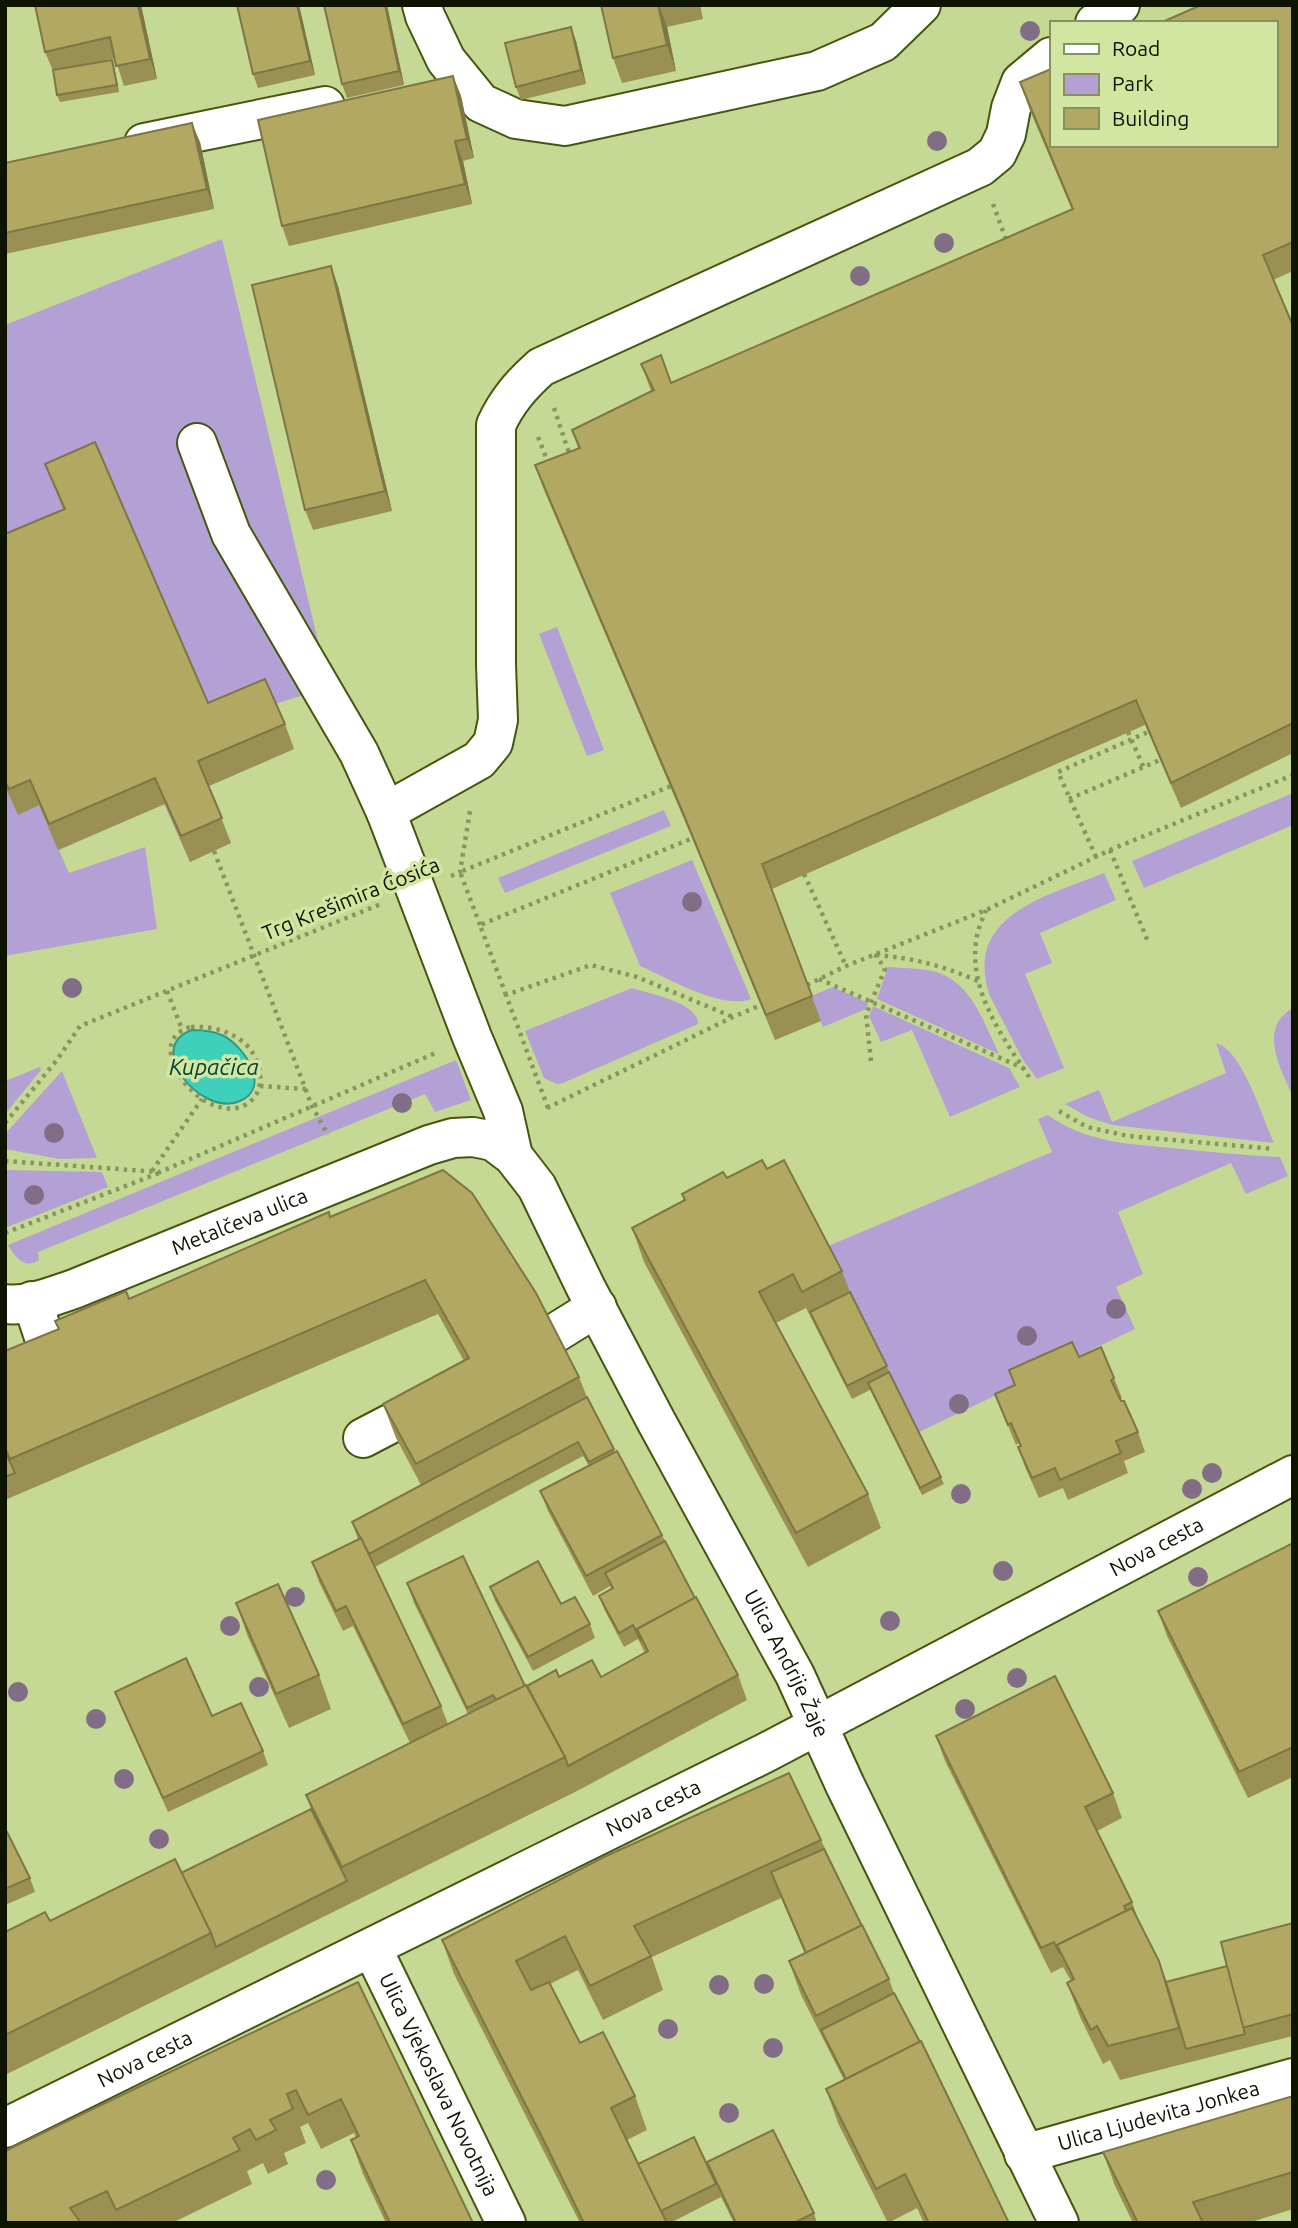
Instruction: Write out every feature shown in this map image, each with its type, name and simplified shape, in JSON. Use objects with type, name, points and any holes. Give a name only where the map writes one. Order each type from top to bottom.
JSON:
[{"type":"street","points":[[422,5],[446,60],[481,103],[516,119],[565,126],[817,71],[883,42],[921,5]]},
{"type":"street","points":[[1099,21],[1120,5]]},
{"type":"street","points":[[386,811],[479,760],[493,744],[498,720],[496,425],[506,403],[518,388],[541,367],[980,167],[997,153],[1006,134],[1013,100],[1021,82],[1050,58]]},
{"type":"street","points":[[421,87],[461,79]]},
{"type":"street","points":[[106,149],[355,100]]},
{"type":"street","points":[[197,443],[231,534],[359,753],[386,811],[503,1111],[513,1156]]},
{"type":"street","name":"Ulica Andrije Žaje","points":[[473,1137],[493,1141],[513,1156],[537,1187],[662,1433],[795,1675],[1059,2223]]},
{"type":"street","name":"Metalčeva ulica","points":[[14,1299],[74,1289],[429,1145],[453,1138],[473,1137]]},
{"type":"street","points":[[14,1299],[55,1370]]},
{"type":"street","points":[[552,1335],[597,1307]]},
{"type":"street","points":[[363,1438],[464,1385]]},
{"type":"street","name":"Nova cesta","points":[[5,2128],[817,1725],[1293,1475]]},
{"type":"street","name":"Ulica Vjekoslava Novotnija","points":[[372,1948],[506,2223]]},
{"type":"street","name":"Ulica Ljudevita Jonkea","points":[[1024,2154],[1293,2078]]},
{"type":"path","points":[[997,215],[1011,252]]},
{"type":"path","points":[[541,367],[573,465]]},
{"type":"path","points":[[1128,732],[1144,768]]},
{"type":"path","points":[[1096,857],[1058,772],[1148,732]]},
{"type":"path","name":"Trg Krešimira Ćosića","points":[[479,760],[460,872],[548,1108]]},
{"type":"path","points":[[1069,799],[1160,760]]},
{"type":"path","points":[[807,985],[846,966],[986,910],[1110,850],[1293,775]]},
{"type":"path","name":"Trg Krešimira Ćosića","points":[[5,1123],[57,1060],[80,1026],[683,781]]},
{"type":"path","points":[[480,925],[705,833]]},
{"type":"path","points":[[1110,850],[1149,944]]},
{"type":"path","name":"Trg Krešimira Ćosića","points":[[214,851],[312,1106],[328,1135]]},
{"type":"path","points":[[804,874],[846,966]]},
{"type":"path","points":[[986,910],[976,941],[983,999],[1032,1081]]},
{"type":"path","points":[[875,954],[913,958],[979,982]]},
{"type":"path","points":[[871,1061],[866,1014],[886,969],[875,954]]},
{"type":"path","points":[[506,995],[591,965],[637,977],[733,1017]]},
{"type":"path","points":[[819,979],[1023,1068]]},
{"type":"path","points":[[167,991],[182,1029]]},
{"type":"path","points":[[539,1112],[761,1005]]},
{"type":"path","points":[[5,1233],[160,1172],[514,1019]]},
{"type":"path","points":[[182,1029],[217,1029],[242,1041],[251,1049],[260,1070],[257,1095],[237,1108],[227,1108],[202,1100],[180,1077],[171,1058],[171,1042],[182,1029]]},
{"type":"path","points":[[260,1086],[306,1089]]},
{"type":"path","points":[[151,1171],[202,1100]]},
{"type":"path","points":[[1059,1111],[1087,1127],[1128,1136],[1274,1149]]},
{"type":"path","points":[[5,1161],[160,1172]]},
{"type":"green space","points":[[222,239],[329,687],[275,704],[294,749],[207,787],[231,843],[190,862],[164,804],[59,850],[69,873],[145,847],[157,929],[5,956],[5,325]]},
{"type":"green space","points":[[557,627],[604,750],[587,756],[539,634]]},
{"type":"green space","points":[[1293,793],[1293,825],[1144,888],[1132,861]]},
{"type":"green space","points":[[664,810],[671,826],[505,893],[498,878]]},
{"type":"green space","points":[[692,860],[751,999],[739,1001],[710,997],[640,966],[610,893]]},
{"type":"green space","points":[[1104,873],[1116,900],[1040,933],[1052,963],[1025,974],[1064,1068],[1037,1079],[1023,1060],[989,994],[985,966],[989,944],[1000,926],[1016,912],[1059,890]]},
{"type":"green space","points":[[888,967],[932,971],[957,983],[974,1004],[999,1054],[877,999]]},
{"type":"green space","points":[[833,987],[868,1003],[866,1009],[823,1027],[811,996]]},
{"type":"green space","points":[[632,988],[682,1005],[696,1016],[698,1024],[563,1083],[557,1084],[544,1078],[525,1031]]},
{"type":"green space","points":[[873,1006],[1009,1068],[1020,1087],[950,1117],[912,1030],[881,1042],[869,1016]]},
{"type":"green space","points":[[1293,1008],[1293,1097],[1278,1062],[1274,1038],[1276,1026],[1282,1016]]},
{"type":"green space","points":[[1216,1043],[1226,1048],[1243,1071],[1274,1143],[1112,1125],[1088,1117],[1065,1104],[1099,1090],[1112,1122],[1226,1073]]},
{"type":"green space","points":[[456,1060],[471,1100],[435,1112],[425,1094],[38,1252],[39,1260],[34,1263],[21,1261],[8,1245]]},
{"type":"green space","points":[[40,1067],[41,1070],[5,1114],[5,1081]]},
{"type":"green space","points":[[62,1071],[97,1158],[59,1159],[5,1149],[5,1134]]},
{"type":"green space","points":[[1048,1115],[1077,1131],[1107,1140],[1280,1157],[1288,1176],[1246,1194],[1231,1163],[1118,1212],[1143,1274],[1116,1287],[1135,1329],[919,1432],[821,1249],[1052,1152],[1038,1119]]},
{"type":"green space","points":[[5,1170],[102,1172],[108,1187],[5,1228]]},
{"type":"water","name":"Kupačica","points":[[192,1030],[220,1034],[232,1041],[251,1067],[254,1086],[249,1095],[240,1101],[225,1104],[195,1090],[183,1078],[173,1051],[178,1039]]},
{"type":"building","points":[[35,5],[138,5],[150,59],[116,66],[110,37],[45,52]]},
{"type":"building","points":[[237,5],[297,5],[310,61],[253,74]]},
{"type":"building","points":[[324,5],[385,5],[399,71],[342,84]]},
{"type":"building","points":[[601,5],[658,5],[667,45],[613,58]]},
{"type":"building","points":[[1201,5],[1293,5],[1293,242],[1263,255],[1293,326],[1293,723],[1171,783],[1136,700],[762,864],[812,996],[766,1015],[535,465],[580,448],[572,430],[654,390],[641,364],[661,355],[671,383],[1073,209],[1020,82],[1050,69],[1050,147],[1277,147],[1277,21],[1165,21]]},
{"type":"building","points":[[571,27],[581,70],[516,87],[505,43]]},
{"type":"building","points":[[112,60],[117,85],[57,95],[53,70]]},
{"type":"building","points":[[453,76],[467,139],[455,141],[465,184],[282,226],[258,120]]},
{"type":"building","points":[[192,123],[207,189],[5,233],[5,163]]},
{"type":"building","points":[[331,266],[385,491],[305,510],[252,285]]},
{"type":"building","points":[[95,442],[208,703],[265,679],[285,724],[198,761],[222,818],[181,836],[155,778],[49,824],[30,780],[9,789],[5,782],[5,534],[65,509],[45,464]]},
{"type":"building","points":[[762,1160],[767,1169],[784,1160],[842,1271],[802,1292],[793,1274],[759,1292],[868,1494],[796,1533],[632,1228],[685,1200],[682,1194],[723,1172],[727,1178]]},
{"type":"building","points":[[443,1170],[472,1193],[536,1293],[579,1377],[416,1464],[383,1404],[469,1358],[425,1280],[10,1459],[5,1448],[5,1351],[59,1329],[55,1321],[126,1291],[129,1299],[329,1212],[330,1217]]},
{"type":"building","points":[[850,1292],[887,1366],[847,1386],[810,1312]]},
{"type":"building","points":[[1072,1342],[1079,1357],[1101,1347],[1114,1378],[1111,1380],[1138,1432],[1116,1441],[1121,1453],[1060,1480],[1055,1468],[1032,1478],[1011,1423],[1008,1425],[995,1394],[1015,1385],[1009,1370]]},
{"type":"building","points":[[889,1372],[941,1477],[920,1488],[868,1383]]},
{"type":"building","points":[[587,1397],[614,1449],[589,1462],[578,1442],[369,1554],[352,1522]]},
{"type":"building","points":[[5,1451],[15,1473],[5,1477]]},
{"type":"building","points":[[617,1451],[662,1535],[586,1576],[540,1491]]},
{"type":"building","points":[[361,1538],[441,1706],[403,1724],[346,1606],[336,1611],[312,1562]]},
{"type":"building","points":[[665,1541],[695,1598],[637,1629],[641,1641],[633,1625],[619,1633],[599,1596],[613,1588],[605,1573]]},
{"type":"building","points":[[1293,1543],[1293,1747],[1239,1772],[1158,1611]]},
{"type":"building","points":[[463,1556],[525,1686],[496,1700],[493,1695],[467,1708],[407,1583]]},
{"type":"building","points":[[538,1561],[561,1604],[575,1597],[590,1624],[528,1657],[490,1587]]},
{"type":"building","points":[[278,1584],[319,1675],[276,1694],[236,1603]]},
{"type":"building","points":[[696,1597],[738,1675],[568,1766],[527,1686],[556,1670],[559,1677],[592,1660],[601,1677],[648,1651],[637,1629]]},
{"type":"building","points":[[186,1658],[212,1716],[241,1703],[263,1751],[163,1798],[115,1692]]},
{"type":"building","points":[[1055,1676],[1113,1793],[1085,1807],[1132,1902],[1124,1906],[1126,1911],[1057,1945],[1060,1954],[1054,1942],[1041,1948],[936,1736]]},
{"type":"building","points":[[526,1685],[565,1757],[342,1867],[306,1795]]},
{"type":"building","points":[[789,1773],[821,1840],[634,1926],[651,1956],[590,1986],[565,1936],[516,1961],[531,1990],[549,1982],[580,2043],[603,2032],[635,2096],[611,2108],[667,2223],[584,2223],[442,1940],[604,1857]]},
{"type":"building","points":[[311,1809],[347,1881],[216,1947],[181,1873]]},
{"type":"building","points":[[7,1832],[30,1878],[5,1889],[5,1833]]},
{"type":"building","points":[[824,1849],[862,1926],[806,1953],[771,1872]]},
{"type":"building","points":[[175,1859],[211,1933],[5,2035],[5,1932],[45,1912],[50,1921]]},
{"type":"building","points":[[1132,1908],[1159,1961],[1179,2028],[1108,2046],[1097,2026],[1091,2030],[1067,1983],[1074,1979],[1057,1945]]},
{"type":"building","points":[[1293,1923],[1293,2014],[1242,2028],[1221,1942]]},
{"type":"building","points":[[862,1925],[889,1979],[816,2016],[789,1961]]},
{"type":"building","points":[[1227,1966],[1245,2034],[1186,2049],[1166,1982]]},
{"type":"building","points":[[358,1982],[473,2223],[390,2223],[351,2140],[359,2136],[341,2099],[308,2115],[296,2090],[287,2094],[293,2109],[270,2120],[276,2130],[256,2140],[250,2129],[233,2138],[240,2150],[116,2210],[107,2191],[70,2208],[81,2223],[5,2223],[5,2151]]},
{"type":"building","points":[[894,1993],[920,2042],[846,2079],[821,2030]]},
{"type":"building","points":[[921,2041],[1009,2223],[929,2223],[905,2174],[876,2189],[826,2089]]},
{"type":"building","points":[[1293,2096],[1293,2172],[1193,2202],[1203,2223],[1138,2223],[1103,2152]]},
{"type":"building","points":[[773,2130],[814,2213],[794,2223],[736,2223],[707,2162]]},
{"type":"building","points":[[694,2137],[716,2184],[661,2211],[638,2164]]}]
